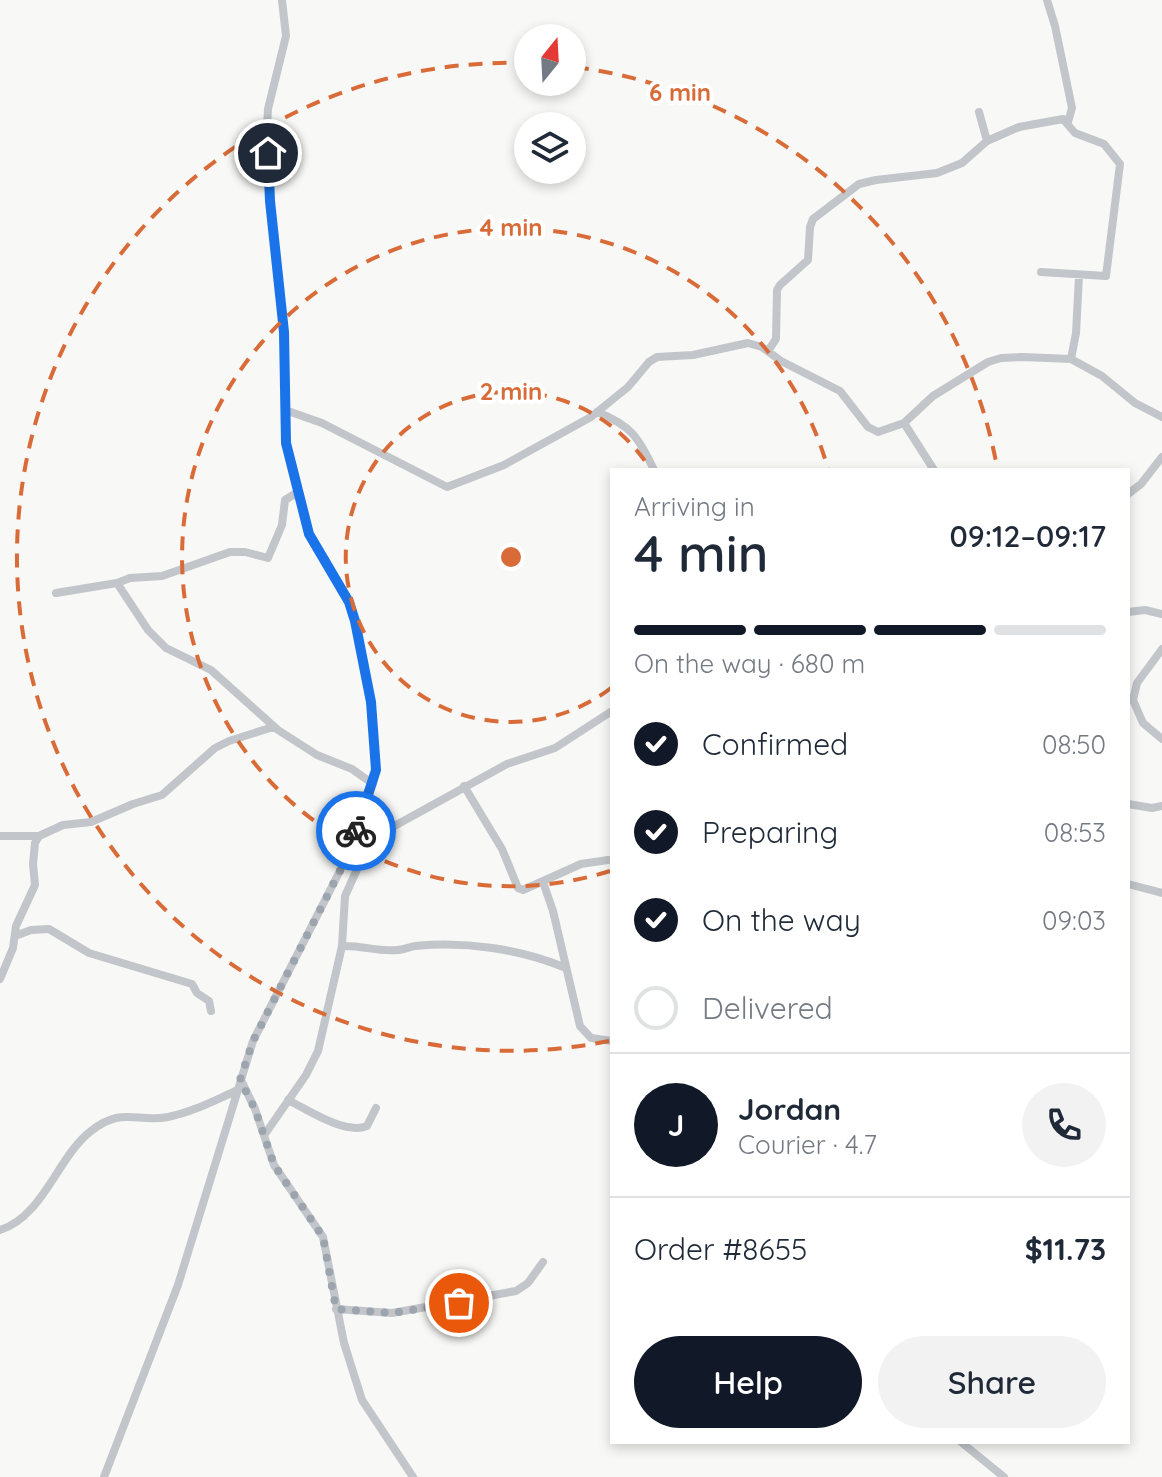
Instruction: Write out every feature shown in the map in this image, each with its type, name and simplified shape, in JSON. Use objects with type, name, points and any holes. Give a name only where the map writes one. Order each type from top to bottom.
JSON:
[{"type":"street","points":[[104,1477],[178,1285],[253,1041],[349,851],[373,784],[376,756],[360,639],[349,602],[309,534],[286,443],[284,332],[270,201],[267,127],[268,109],[286,36],[282,0]]},
{"type":"street","points":[[1047,0],[1072,108],[1068,122]]},
{"type":"street","points":[[979,112],[987,141]]},
{"type":"street","points":[[768,351],[776,339],[777,290],[808,260],[810,227],[816,215],[859,184],[937,173],[962,163],[987,141],[1019,127],[1063,119],[1075,133],[1104,144],[1120,164],[1108,273],[1102,278],[1041,272]]},
{"type":"street","points":[[1071,359],[1079,276]]},
{"type":"street","points":[[285,410],[322,423],[447,487],[504,465],[597,412],[634,382],[649,362],[657,357],[693,355],[748,343],[840,391],[872,431],[887,431],[904,423],[933,396],[988,362],[1001,358],[1071,359],[1102,376],[1135,403],[1162,417]]},
{"type":"street","points":[[597,412],[625,425],[639,438],[653,468]]},
{"type":"street","points":[[904,423],[933,468]]},
{"type":"street","points":[[1130,492],[1141,484],[1162,457]]},
{"type":"street","points":[[56,593],[130,578],[162,576],[230,552],[268,558],[282,525],[285,500],[298,492]]},
{"type":"street","points":[[117,583],[148,630],[166,648],[211,670],[273,727],[317,755],[352,769],[373,784]]},
{"type":"street","points":[[1130,612],[1145,610],[1162,614]]},
{"type":"street","points":[[1162,649],[1137,683],[1133,700],[1143,723],[1162,739]]},
{"type":"street","points":[[349,851],[507,764],[555,748],[610,712]]},
{"type":"street","points":[[0,836],[39,836],[63,825],[91,822],[162,795],[215,748],[273,727]]},
{"type":"street","points":[[464,786],[502,849],[515,885],[523,890],[581,864],[608,860]]},
{"type":"street","points":[[1130,804],[1152,808],[1162,806]]},
{"type":"street","points":[[0,979],[13,948],[16,926],[35,885],[33,864],[35,843],[39,836]]},
{"type":"street","points":[[265,1134],[318,1051],[342,946],[345,896],[359,865],[364,844]]},
{"type":"street","points":[[543,882],[553,911],[577,1018],[587,1035],[610,1041]]},
{"type":"street","points":[[1130,885],[1162,893]]},
{"type":"street","points":[[15,936],[31,930],[49,929],[89,953],[192,984],[197,993],[209,1001],[211,1011]]},
{"type":"street","points":[[342,946],[362,945],[398,950],[445,946],[519,952],[566,968]]},
{"type":"street","points":[[240,1080],[265,1134],[274,1165],[323,1237],[336,1309],[362,1400],[413,1477]]},
{"type":"street","points":[[0,1230],[13,1224],[36,1202],[75,1145],[107,1120],[132,1115],[166,1117],[198,1108],[238,1090]]},
{"type":"street","points":[[288,1100],[318,1117],[354,1128],[367,1126],[376,1108]]},
{"type":"street","points":[[336,1309],[392,1313],[516,1291],[528,1283],[543,1262]]},
{"type":"street","points":[[963,1444],[1004,1477]]},
{"type":"way so far","points":[[356,831],[345,861],[253,1041],[240,1080],[265,1134],[270,1158],[323,1237],[336,1309],[392,1313],[459,1303]]},
{"type":"route","points":[[268,153],[284,332],[286,443],[309,534],[349,602],[360,639],[371,702],[376,770],[356,831]]}]
